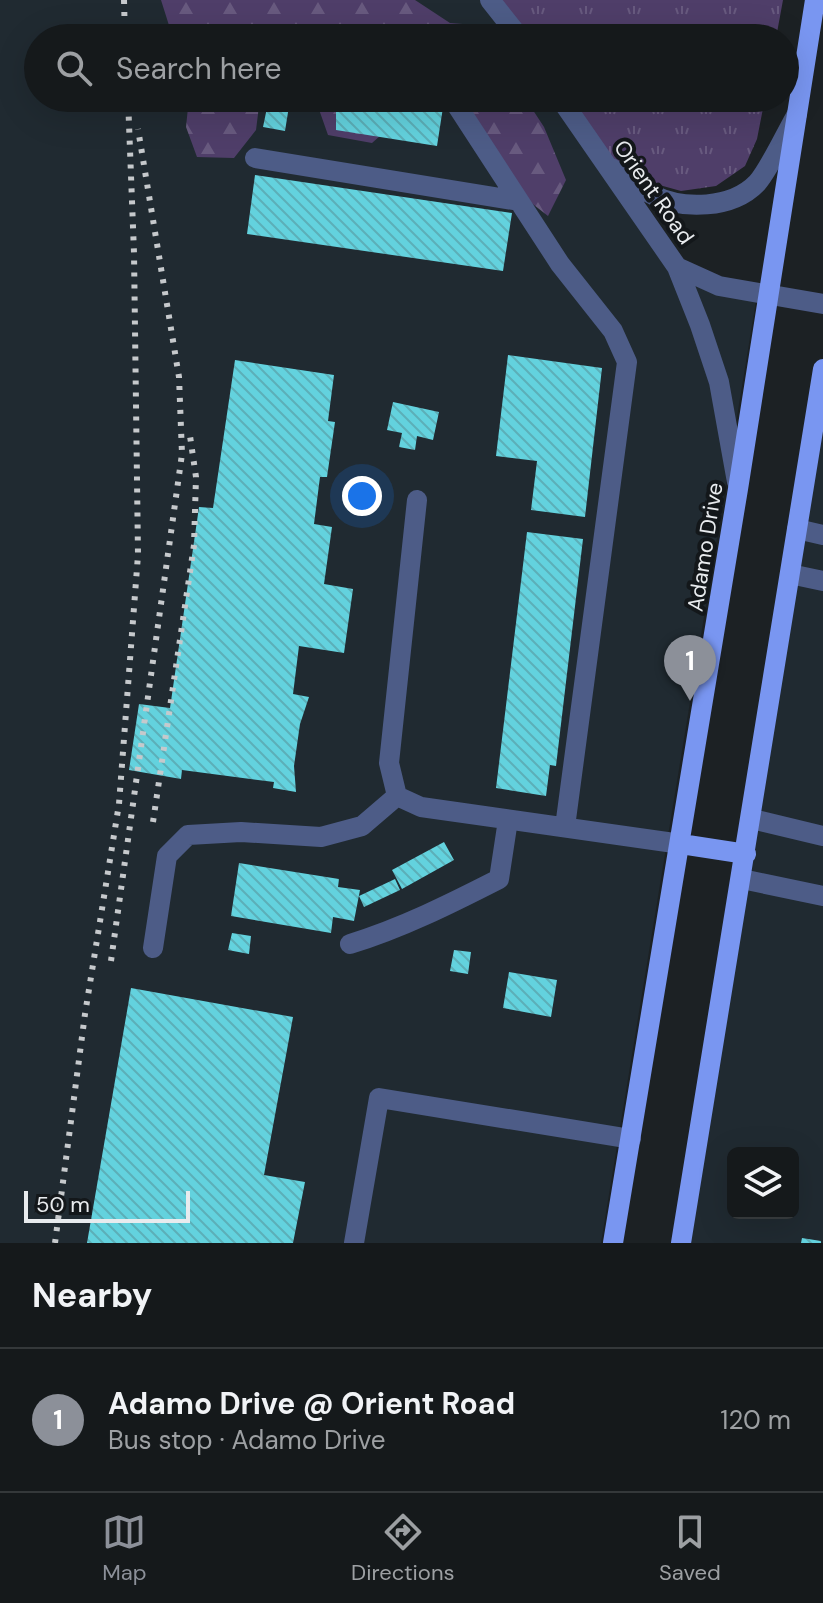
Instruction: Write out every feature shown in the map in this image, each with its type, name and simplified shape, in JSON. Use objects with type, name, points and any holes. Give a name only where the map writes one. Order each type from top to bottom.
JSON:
[{"type":"main road","name":"Adamo Drive","points":[[799,101],[815,0]]},
{"type":"main road","name":"Adamo Drive","points":[[613,1243],[681,844],[797,114]]},
{"type":"main road","points":[[681,1243],[797,529],[817,443],[823,369]]},
{"type":"main road","points":[[681,844],[746,854]]},
{"type":"street","points":[[490,0],[509,24]]},
{"type":"street","points":[[461,112],[560,264],[613,331],[627,362],[565,827]]},
{"type":"street","name":"Orient Road","points":[[569,112],[677,267],[719,286],[823,304]]},
{"type":"street","points":[[603,162],[655,196],[686,203],[713,204],[735,198],[757,183],[797,114]]},
{"type":"street","points":[[255,158],[519,201]]},
{"type":"street","points":[[677,267],[719,382],[738,489]]},
{"type":"street","points":[[397,796],[389,763],[417,500]]},
{"type":"street","points":[[797,529],[823,535]]},
{"type":"street","points":[[790,574],[823,581]]},
{"type":"street","points":[[397,796],[421,807],[681,844]]},
{"type":"street","points":[[153,948],[167,856],[188,835],[241,832],[321,837],[362,826],[397,796]]},
{"type":"street","points":[[752,819],[823,836]]},
{"type":"street","points":[[350,944],[426,916],[499,879],[508,820]]},
{"type":"street","points":[[742,879],[823,896]]},
{"type":"street","points":[[354,1243],[379,1098],[631,1139]]},
{"type":"shaded area","points":[[0,0],[483,0],[501,24],[24,24],[24,112],[563,112],[684,277],[756,301],[601,1243],[0,1243]]},
{"type":"shaded area","points":[[823,358],[823,1243],[682,1243],[800,491]]},
{"type":"green space","points":[[161,0],[415,0],[450,23],[462,24],[169,24]]},
{"type":"green space","points":[[490,0],[783,0],[779,24],[508,24]]},
{"type":"green space","points":[[188,112],[258,112],[256,130],[234,158],[197,157],[186,127]]},
{"type":"green space","points":[[320,112],[400,112],[399,119],[372,143],[328,135]]},
{"type":"green space","points":[[466,112],[534,112],[544,127],[566,180],[548,216],[511,187]]},
{"type":"green space","points":[[574,112],[762,112],[757,139],[745,166],[716,186],[681,191],[627,176]]},
{"type":"building","points":[[266,112],[288,112],[285,131],[263,127]]},
{"type":"building","points":[[336,112],[442,112],[437,146],[336,130]]},
{"type":"building","points":[[255,175],[512,213],[503,271],[247,234]]},
{"type":"building","points":[[508,355],[602,368],[585,517],[531,510],[537,461],[496,456]]},
{"type":"building","points":[[235,360],[334,375],[328,421],[335,422],[327,477],[320,477],[314,524],[332,527],[324,584],[353,589],[344,653],[299,646],[293,694],[309,697],[300,724],[294,766],[296,792],[273,788],[274,782],[182,770],[181,779],[129,770],[139,704],[170,708],[199,507],[213,508]]},
{"type":"building","points":[[393,402],[439,412],[433,440],[417,436],[415,450],[399,447],[402,433],[387,430]]},
{"type":"building","points":[[527,532],[583,539],[556,766],[550,765],[546,796],[496,788]]},
{"type":"building","points":[[444,842],[454,860],[402,889],[392,870]]},
{"type":"building","points":[[239,863],[339,879],[338,887],[360,890],[354,921],[333,917],[331,933],[231,916]]},
{"type":"building","points":[[395,879],[400,890],[364,907],[359,896]]},
{"type":"building","points":[[232,933],[251,936],[249,954],[228,950]]},
{"type":"building","points":[[454,950],[471,952],[468,974],[450,971]]},
{"type":"building","points":[[509,972],[557,980],[551,1017],[503,1008]]},
{"type":"building","points":[[131,988],[293,1017],[264,1175],[305,1182],[293,1243],[87,1243]]},
{"type":"building","points":[[802,1238],[821,1241],[821,1243],[801,1243]]},
{"type":"railway","points":[[124,0],[125,24]]},
{"type":"railway","points":[[55,1243],[85,1014],[119,804],[138,555],[134,253],[129,112]]},
{"type":"railway","points":[[111,961],[182,454],[179,377],[138,129]]},
{"type":"railway","points":[[153,822],[194,545],[196,477],[190,436]]},
{"type":"place","name":"Adamo Drive @ Orient Road","points":[[690,701]]}]
